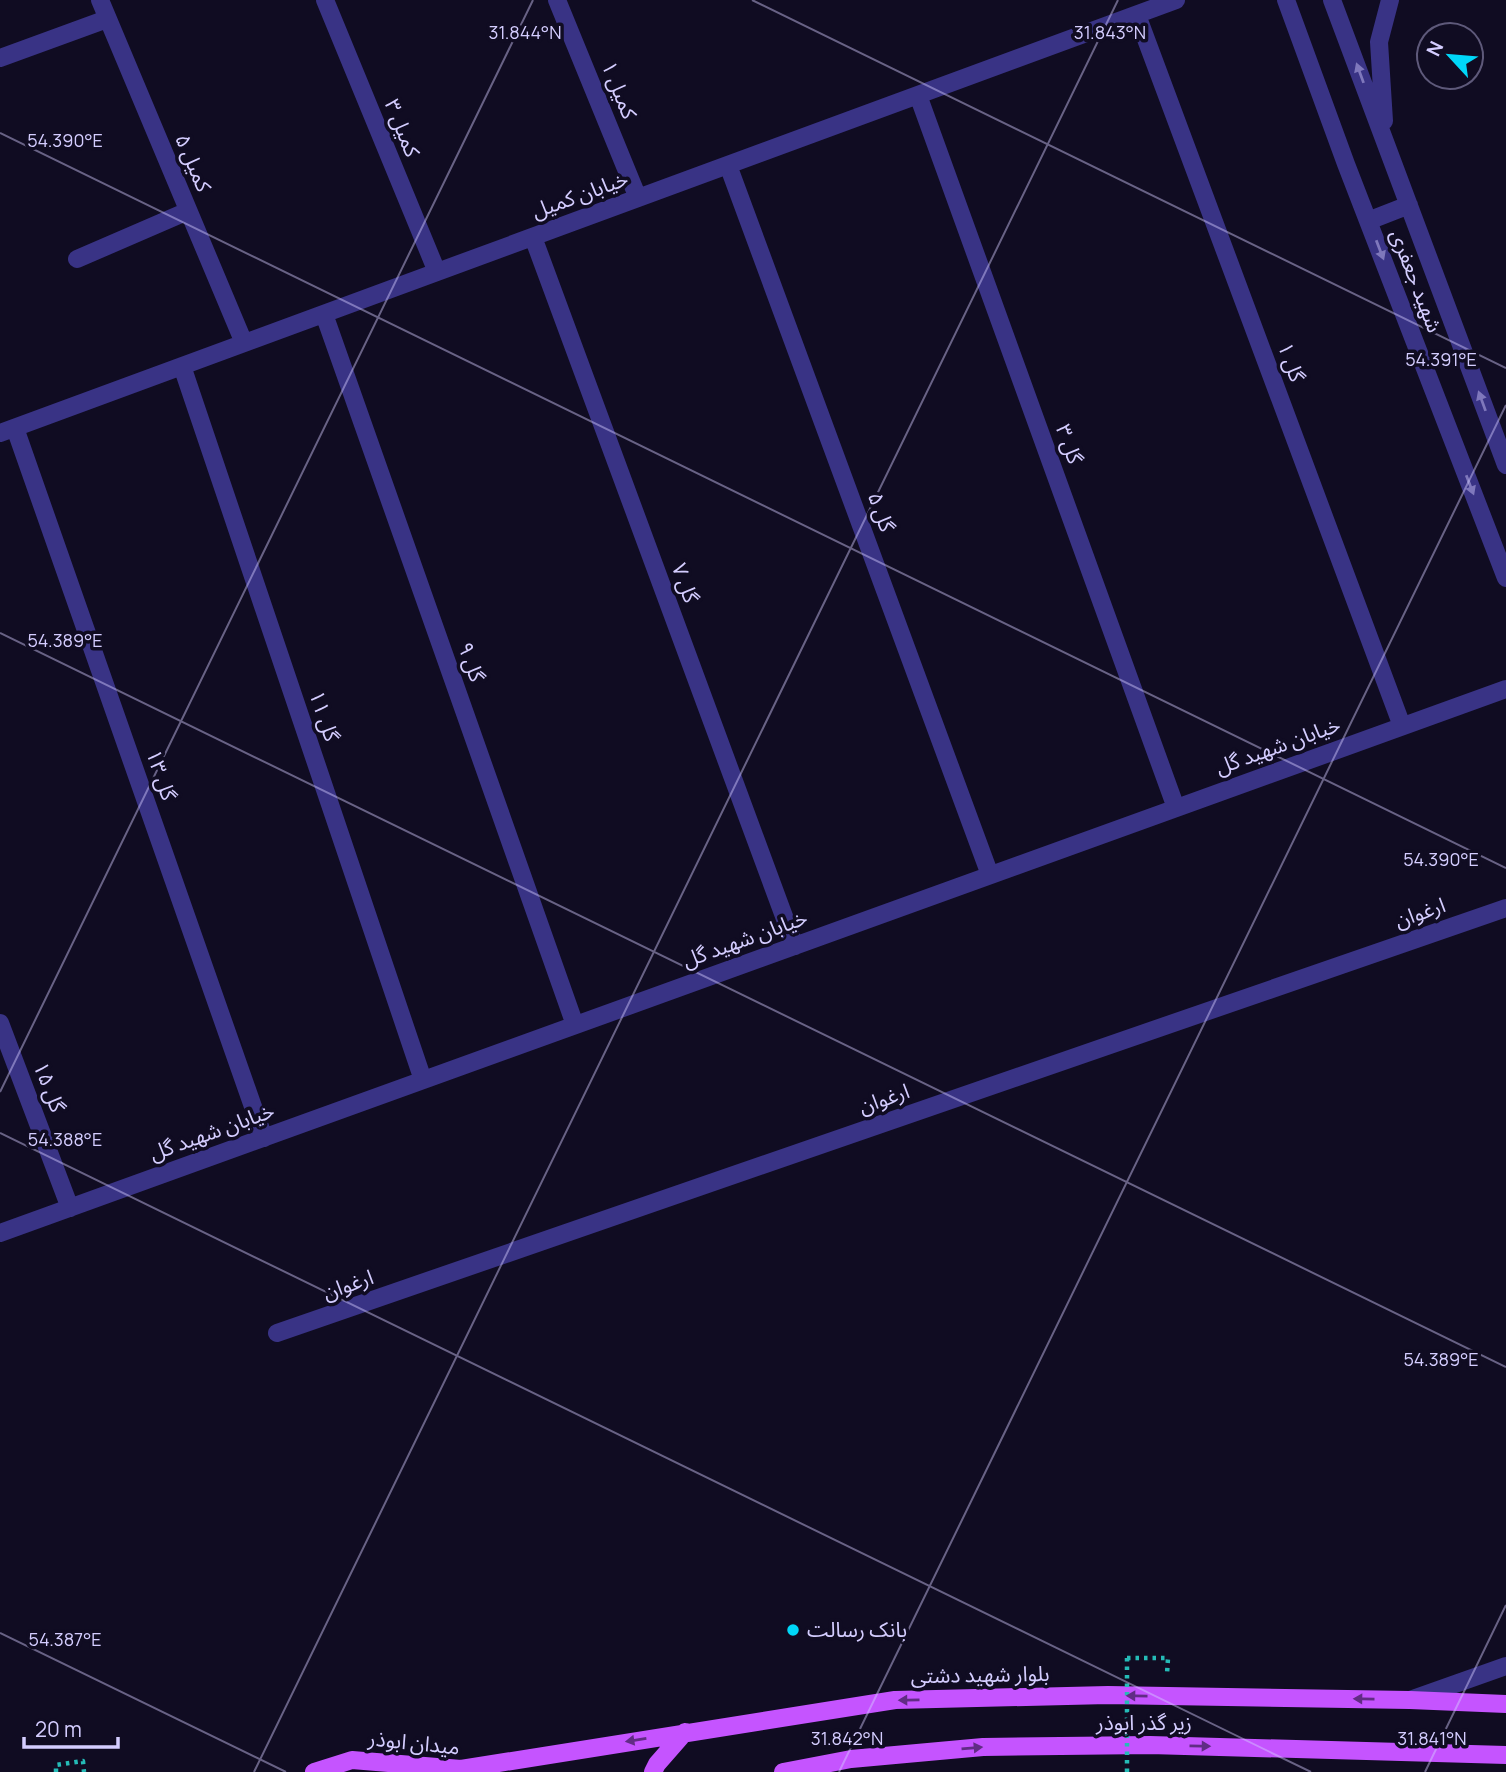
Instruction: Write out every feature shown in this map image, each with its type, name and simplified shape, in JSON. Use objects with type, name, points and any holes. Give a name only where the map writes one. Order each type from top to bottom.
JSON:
[{"type":"main road","name":"بلوار شهید دشتی","points":[[465,1771],[685,1732],[895,1700],[1108,1695],[1506,1704]]},
{"type":"main road","points":[[653,1772],[685,1732]]},
{"type":"main road","name":"زیر گذر ابوذر","points":[[783,1772],[851,1759],[983,1747],[1150,1745],[1506,1755]]},
{"type":"main road","name":"میدان ابوذر","points":[[314,1772],[352,1760],[465,1771]]},
{"type":"street","name":"کمیل ۵","points":[[100,0],[244,344]]},
{"type":"street","name":"کمیل ۳","points":[[325,0],[437,272]]},
{"type":"street","name":"کمیل ۱","points":[[557,0],[638,198]]},
{"type":"street","name":"خیابان کمیل","points":[[8,430],[1176,0]]},
{"type":"street","name":"شهید جعفری","points":[[1286,0],[1506,578]]},
{"type":"street","name":"شهید جعفری","points":[[1332,0],[1506,465]]},
{"type":"street","points":[[1385,142],[1379,42],[1390,0]]},
{"type":"street","name":"گل ۱","points":[[1137,15],[1402,726]]},
{"type":"street","points":[[0,58],[107,19]]},
{"type":"street","name":"گل ۳","points":[[918,95],[1176,808]]},
{"type":"street","name":"گل ۵","points":[[728,165],[990,875]]},
{"type":"street","points":[[1368,221],[1409,205]]},
{"type":"street","points":[[77,258],[188,211]]},
{"type":"street","name":"گل ۷","points":[[533,237],[795,946]]},
{"type":"street","name":"گل ۹","points":[[324,314],[575,1025]]},
{"type":"street","name":"گل ۱۱","points":[[182,366],[423,1080]]},
{"type":"street","name":"گل ۱۳","points":[[8,430],[264,1138]]},
{"type":"street","name":"خیابان شهید گل","points":[[0,1233],[1506,688]]},
{"type":"street","name":"ارغوان","points":[[277,1334],[1506,908]]},
{"type":"street","name":"گل ۱۵","points":[[0,1023],[70,1208]]},
{"type":"street","points":[[1410,1700],[1506,1666]]},
{"type":"path","points":[[1127,1772],[1127,1658],[1168,1658]]},
{"type":"path","points":[[56,1772],[56,1765],[83,1761],[84,1772]]},
{"type":"place","name":"بانک رسالت","points":[[793,1630]]}]
